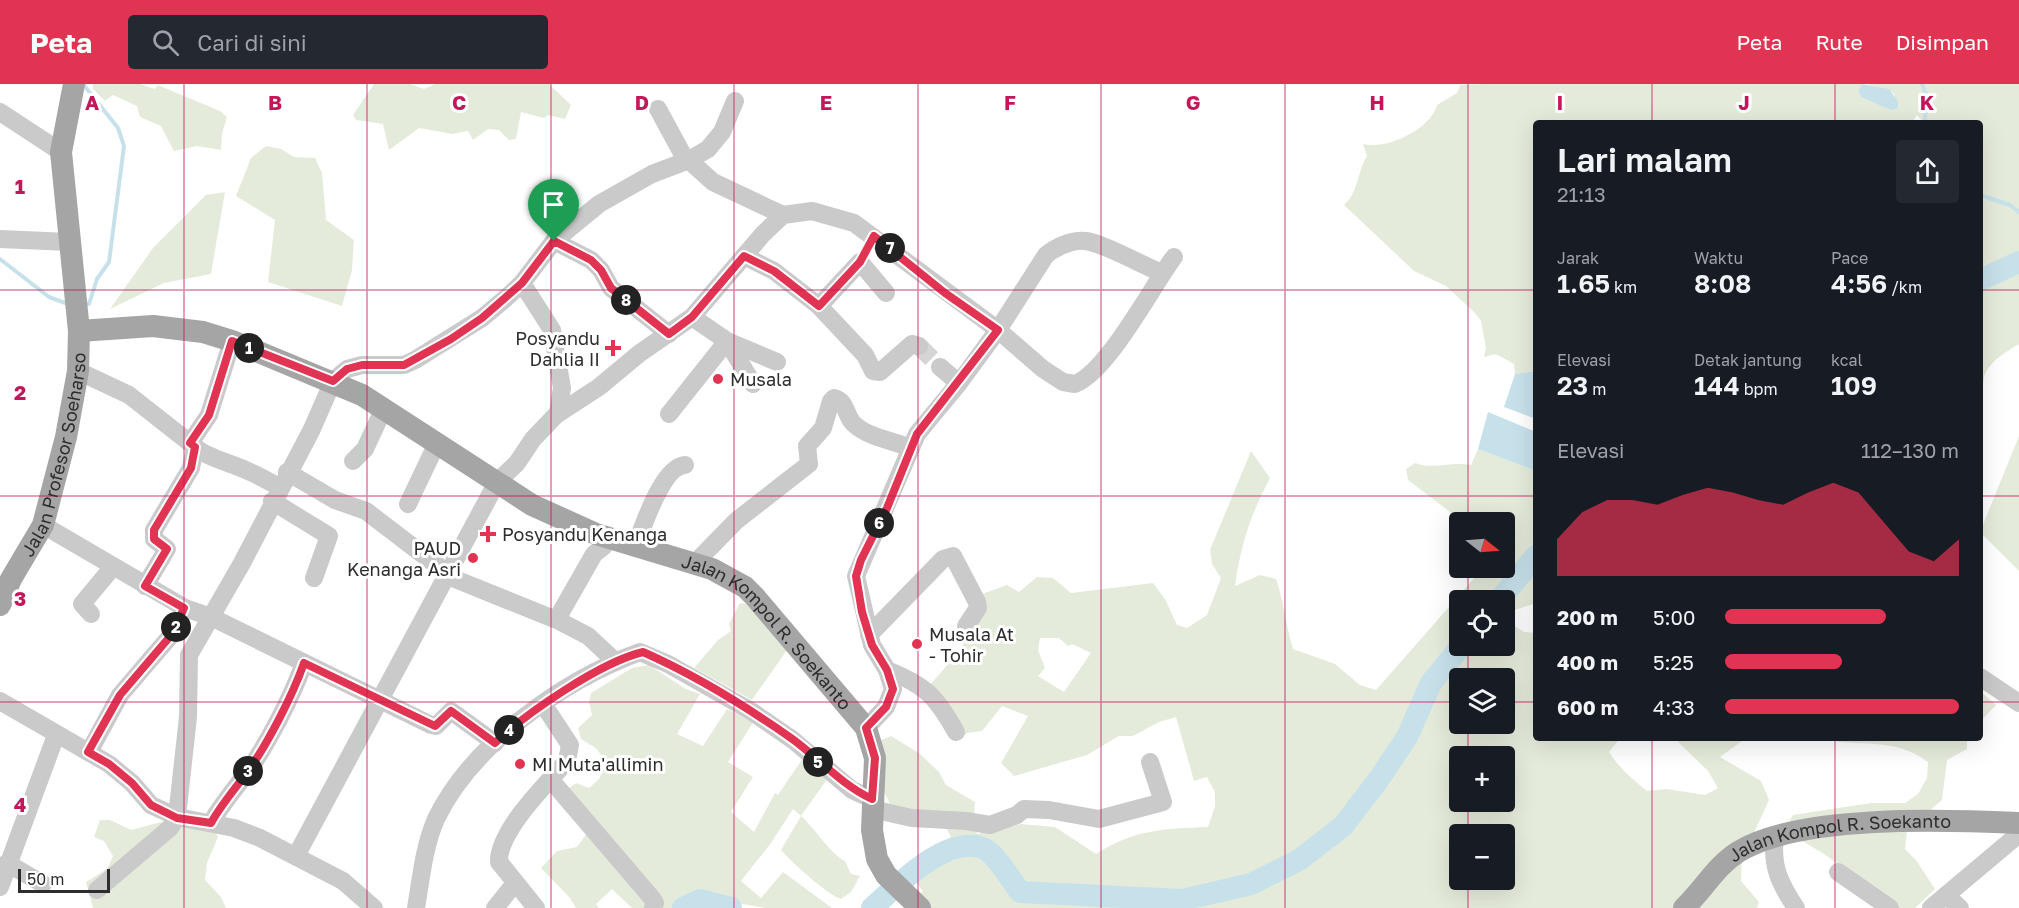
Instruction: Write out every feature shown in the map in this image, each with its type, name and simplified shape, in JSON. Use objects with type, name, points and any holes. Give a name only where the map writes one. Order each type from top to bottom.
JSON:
[{"type":"main road","name":"Jalan Profesor Soeharso","points":[[0,605],[11,579],[43,525],[66,437],[78,371],[79,331],[61,152],[74,84]]},
{"type":"main road","name":"Jalan Kompol R. Soekanto","points":[[79,331],[153,326],[203,332],[232,341],[333,381],[384,408],[532,505],[609,537],[695,563],[729,577],[755,597],[866,728],[875,758],[872,804],[875,852],[886,875],[920,908]]},
{"type":"main road","name":"Jalan Kompol R. Soekanto","points":[[1684,908],[1711,876],[1738,852],[1775,837],[1835,826],[1910,821],[2019,823]]},
{"type":"street","points":[[97,890],[170,828],[177,818],[189,705],[189,655],[312,429],[333,381],[347,369],[354,367],[404,365],[482,318],[522,283],[554,241],[599,204],[652,174],[689,160],[708,148],[722,132],[735,101]]},
{"type":"street","points":[[658,109],[683,155],[713,182],[783,215]]},
{"type":"street","points":[[0,112],[61,152]]},
{"type":"street","points":[[296,856],[497,482],[517,463],[533,439],[558,413],[599,387],[692,317],[774,222],[783,215],[812,211],[834,215],[854,223],[874,236],[945,293],[998,330],[1043,369],[1064,382],[1075,384],[1087,378],[1102,361],[1174,257]]},
{"type":"street","points":[[819,306],[860,262],[874,236]]},
{"type":"street","points":[[0,239],[69,242]]},
{"type":"street","points":[[554,241],[591,260],[601,270],[611,288],[669,334]]},
{"type":"street","points":[[866,728],[886,707],[892,697],[893,689],[887,670],[869,635],[856,576],[911,448],[927,418],[959,383],[998,330],[1046,255],[1055,248],[1076,242],[1089,242],[1162,273]]},
{"type":"street","points":[[744,256],[774,271],[819,306],[865,355],[873,371],[880,372],[912,344],[919,346]]},
{"type":"street","points":[[860,262],[886,293]]},
{"type":"street","points":[[522,283],[552,330],[562,387],[558,413]]},
{"type":"street","points":[[692,317],[727,341],[777,362]]},
{"type":"street","points":[[145,586],[167,549],[154,539],[154,530],[191,468],[193,445],[209,415],[232,341]]},
{"type":"street","points":[[727,341],[753,384]]},
{"type":"street","points":[[669,414],[727,341]]},
{"type":"street","points":[[940,366],[959,383]]},
{"type":"street","points":[[78,371],[129,395],[193,445],[280,487],[335,500],[366,511],[448,574],[472,587],[557,619],[588,636],[616,662]]},
{"type":"street","points":[[695,563],[736,521],[809,464],[811,458],[807,446],[823,428],[834,398],[843,403],[852,423],[862,430],[911,448]]},
{"type":"street","points":[[353,461],[365,449],[384,408]]},
{"type":"street","points":[[408,504],[437,443]]},
{"type":"street","points":[[636,545],[651,506],[672,471],[685,465]]},
{"type":"street","points":[[280,487],[329,536],[314,578]]},
{"type":"street","points":[[43,525],[112,568],[184,608],[211,617],[380,702],[435,726],[451,711],[502,732]]},
{"type":"street","points":[[557,619],[593,556],[603,547],[609,537]]},
{"type":"street","points":[[869,635],[943,559],[953,556],[977,602],[978,608],[966,626]]},
{"type":"street","points":[[91,614],[82,604],[112,568]]},
{"type":"street","points":[[88,752],[120,695],[173,633],[184,608]]},
{"type":"street","points":[[416,908],[426,852],[435,821],[452,790],[502,732],[543,704],[616,662],[643,652],[709,686],[793,740],[872,804],[912,818],[966,821],[990,825],[1017,815],[1024,809],[1049,810],[1099,819],[1162,802],[1150,762]]},
{"type":"street","points":[[211,823],[220,807],[247,772],[297,684],[304,663]]},
{"type":"street","points":[[887,670],[914,681],[930,692],[937,699],[956,732]]},
{"type":"street","points":[[1983,679],[2019,703]]},
{"type":"street","points":[[0,701],[109,764],[132,783],[151,805],[177,818],[211,823],[260,838],[342,881],[374,908]]},
{"type":"street","points":[[537,908],[498,862],[501,847],[514,823],[567,761],[570,745],[543,704]]},
{"type":"street","points":[[0,887],[56,735]]},
{"type":"street","points":[[550,779],[656,903],[653,908]]},
{"type":"street","points":[[1931,908],[2019,834]]},
{"type":"street","points":[[1775,837],[1773,858],[1777,876],[1796,908]]},
{"type":"street","points":[[7,863],[43,884]]},
{"type":"street","points":[[1838,872],[1890,908]]},
{"type":"street","points":[[495,908],[515,883]]},
{"type":"street","points":[[1946,895],[1960,908]]},
{"type":"green space","points":[[93,84],[140,84],[155,89],[158,85],[220,111],[227,117],[222,134],[221,150],[197,146],[174,151],[161,126],[140,117],[137,106],[113,95],[105,101],[93,89]]},
{"type":"green space","points":[[374,84],[410,84],[424,89],[435,84],[549,84],[571,105],[565,119],[548,115],[544,118],[521,112],[516,139],[509,140],[499,130],[488,129],[473,140],[468,131],[452,134],[419,128],[389,150],[383,124],[356,120],[353,115]]},
{"type":"green space","points":[[1862,84],[1858,91],[1861,97],[1883,105],[1895,95],[1889,90],[1867,84],[2019,84],[2019,344],[1989,367],[1983,382],[1983,120],[1921,120],[1917,115],[1914,120],[1533,120],[1533,371],[1515,374],[1514,364],[1496,354],[1484,357],[1486,348],[1481,321],[1475,313],[1446,286],[1414,271],[1344,205],[1355,189],[1367,156],[1363,144],[1384,144],[1407,136],[1426,122],[1437,105],[1457,93],[1460,85]]},
{"type":"green space","points":[[266,146],[281,149],[294,157],[315,158],[322,173],[326,220],[354,240],[352,270],[342,306],[268,282],[275,220],[236,196],[251,158]]},
{"type":"green space","points":[[225,192],[211,274],[164,283],[110,309],[153,248],[206,195]]},
{"type":"green space","points":[[2019,436],[2019,571],[1983,535],[1983,525]]},
{"type":"green space","points":[[1478,449],[1533,470],[1533,604],[1515,610],[1515,590],[1464,590],[1474,578],[1515,578],[1515,512],[1450,512],[1408,480],[1406,469],[1415,463],[1429,466],[1471,465]]},
{"type":"green space","points":[[1251,451],[1270,478],[1247,530],[1235,586],[1260,575],[1276,579],[1293,649],[1335,664],[1360,685],[1376,690],[1449,607],[1449,656],[1515,656],[1515,626],[1524,632],[1533,633],[1533,741],[1618,741],[1609,752],[1626,773],[1647,791],[1667,789],[1705,795],[1718,788],[1708,771],[1677,741],[1742,741],[1720,757],[1761,781],[1769,800],[1742,859],[1741,881],[1759,902],[1757,908],[920,908],[915,900],[923,891],[904,867],[951,837],[939,815],[890,804],[882,787],[877,742],[891,736],[919,753],[939,772],[946,785],[975,802],[973,829],[978,834],[1021,824],[1055,827],[1096,854],[1137,835],[1163,830],[1208,827],[1215,806],[1215,792],[1207,777],[1194,781],[1176,717],[1159,722],[1133,736],[1119,736],[1087,755],[1014,776],[1001,763],[1028,716],[1002,706],[982,731],[967,733],[962,737],[922,694],[956,655],[981,618],[982,594],[1007,585],[1019,592],[1037,577],[1053,578],[1071,593],[1153,583],[1165,599],[1177,625],[1187,628],[1207,615],[1221,578],[1212,564],[1210,550]],"holes":[[[1040,638],[1059,638],[1068,646],[1072,644],[1091,653],[1064,692],[1038,676],[1045,668],[1038,650]]]},
{"type":"green space","points":[[740,603],[752,605],[789,647],[752,700],[694,668],[718,640],[731,631],[729,624]]},
{"type":"green space","points":[[649,665],[686,689],[700,694],[677,734],[703,746],[727,709],[754,721],[728,762],[753,777],[731,812],[754,832],[775,793],[778,795],[805,755],[828,778],[801,816],[793,809],[771,843],[741,881],[761,898],[783,872],[832,908],[765,908],[692,895],[675,908],[632,908],[612,889],[596,904],[599,908],[576,908],[570,898],[541,868],[557,851],[577,847],[595,822],[567,790],[576,783],[589,788],[599,779],[606,763],[597,749],[581,739],[578,728],[592,715],[589,702],[591,693],[632,668]]},
{"type":"green space","points":[[1983,694],[1996,705],[1983,719]]},
{"type":"green space","points":[[1834,741],[1967,741],[1967,749],[1947,760],[1942,800],[1907,830],[1905,849],[1916,860],[1935,889],[1915,908],[1896,908],[1824,854],[1784,830],[1793,815],[1871,803],[1905,803],[1918,794],[1927,778],[1928,762],[1901,748]]},
{"type":"green space","points":[[801,816],[834,853],[845,861],[851,874],[860,876],[851,892],[841,899],[819,885],[781,850]]},
{"type":"green space","points":[[100,820],[110,820],[131,830],[161,822],[215,831],[218,837],[207,863],[205,880],[221,897],[226,908],[93,908],[86,882],[107,869],[113,856],[104,841],[94,837]]},
{"type":"water","points":[[1862,84],[1889,89],[1898,101],[1898,108],[1891,110],[1861,97],[1858,91]]},
{"type":"water","points":[[1533,371],[1533,418],[1504,407],[1515,374]]},
{"type":"water","points":[[1488,412],[1533,431],[1533,470],[1478,449]]},
{"type":"waterway","points":[[83,84],[118,128],[124,146],[109,262],[97,279],[89,304],[85,304]]},
{"type":"waterway","points":[[1922,84],[1926,94],[1925,120]]},
{"type":"waterway","points":[[1983,196],[2010,205],[2019,212]]},
{"type":"waterway","points":[[0,259],[49,297],[68,304]]},
{"type":"waterway","points":[[1983,279],[2019,262]]},
{"type":"waterway","points":[[1507,590],[1533,560]]},
{"type":"waterway","points":[[872,908],[924,864],[955,848],[971,846],[989,852],[1020,892],[1182,900],[1251,884],[1299,860],[1343,826],[1407,737],[1431,683],[1453,656]]},
{"type":"waterway","points":[[683,908],[700,900],[731,908]]},
{"type":"tunnel","points":[[919,346],[940,367]]},
{"type":"place","name":"Posyandu Dahlia II","points":[[613,348]]},
{"type":"place","name":"Musala","points":[[718,379]]},
{"type":"place","name":"Posyandu Kenanga","points":[[488,534]]},
{"type":"place","name":"PAUD Kenanga Asri","points":[[473,558]]},
{"type":"place","name":"Musala At - Tohir","points":[[917,644]]},
{"type":"place","name":"MI Muta'allimin","points":[[520,764]]},
{"type":"route","points":[[874,236],[945,293],[998,330],[959,383],[927,418],[917,434],[856,576],[862,612],[872,645],[887,670],[893,689],[892,697],[886,707],[866,728],[875,758],[872,799],[852,790],[793,740],[752,711],[643,652],[616,662],[543,704],[495,743],[451,711],[448,711],[435,726],[380,702],[304,663],[297,684],[247,772],[220,807],[211,823],[177,818],[151,805],[132,783],[109,764],[88,752],[120,695],[133,676],[173,633],[184,608],[145,586],[167,549],[154,539],[153,534],[191,468],[191,455],[195,447],[190,443],[209,415],[232,341],[333,381],[347,369],[362,365],[404,365],[451,339],[482,318],[522,283],[554,241],[591,260],[601,270],[611,288],[669,334],[692,317],[744,256],[774,271],[819,306],[863,259],[874,236]]}]
